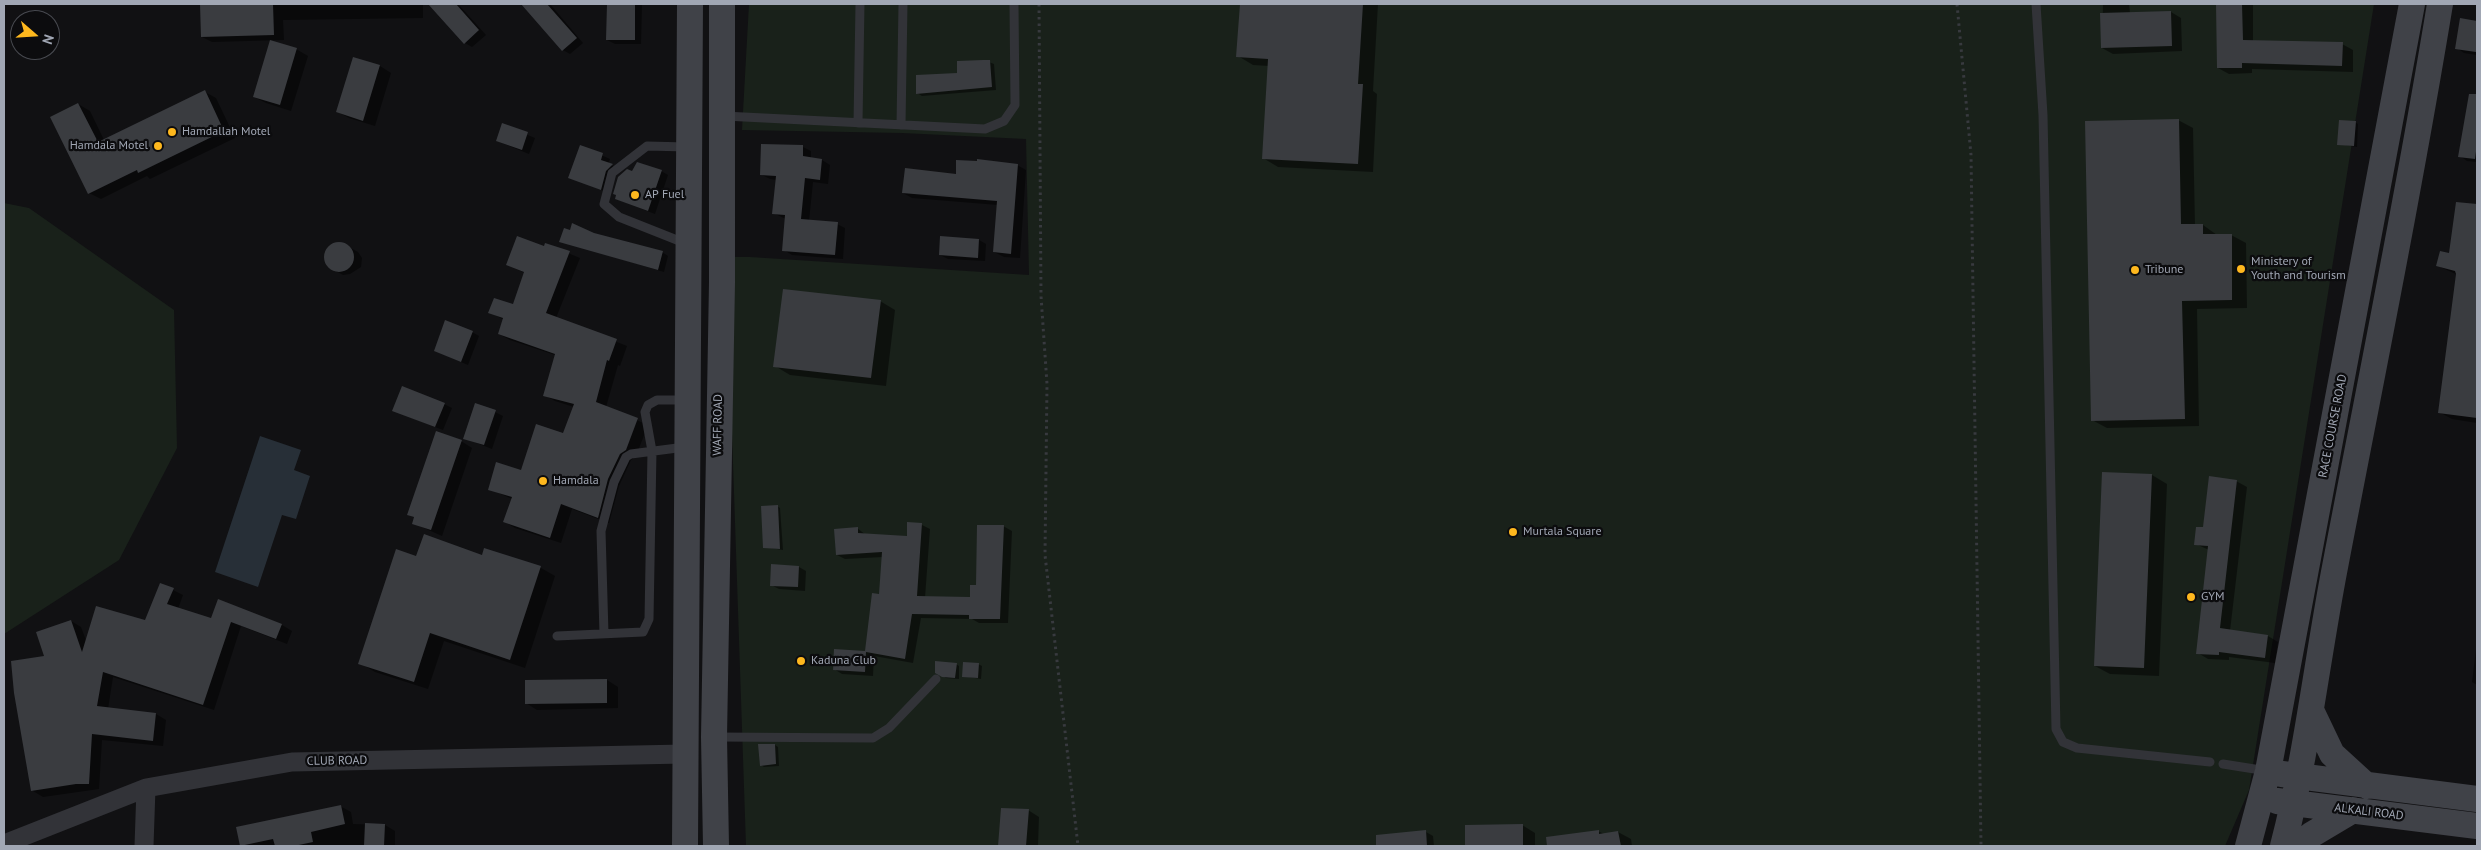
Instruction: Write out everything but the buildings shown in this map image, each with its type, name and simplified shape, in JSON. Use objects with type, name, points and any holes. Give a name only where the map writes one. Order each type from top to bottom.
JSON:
[{"type":"main road","points":[[685,846],[684,754],[690,245],[690,4]]},
{"type":"main road","name":"WAFF ROAD","points":[[716,846],[714,737],[722,282],[722,4]]},
{"type":"main road","name":"RACE COURSE ROAD","points":[[2248,846],[2268,771],[2412,4]]},
{"type":"main road","points":[[2284,846],[2300,777],[2324,624],[2415,155],[2440,4]]},
{"type":"main road","points":[[2311,710],[2332,754],[2367,786]]},
{"type":"main road","name":"ALKALI ROAD","points":[[2268,771],[2367,786],[2477,799]]},
{"type":"main road","name":"ALKALI ROAD","points":[[2262,798],[2477,826]]},
{"type":"main road","points":[[2300,846],[2311,835],[2353,810]]},
{"type":"street","name":"CLUB ROAD","points":[[4,844],[146,788],[292,762],[684,754]]},
{"type":"street","points":[[144,846],[146,788]]},
{"type":"lane","points":[[858,123],[860,4]]},
{"type":"lane","points":[[900,125],[903,4]]},
{"type":"lane","points":[[721,116],[985,129],[1004,121],[1015,105],[1014,4]]},
{"type":"lane","points":[[2036,4],[2043,115],[2056,729],[2063,742],[2078,748],[2210,762]]},
{"type":"lane","points":[[690,147],[646,146],[612,173],[604,204],[619,217],[690,245]]},
{"type":"lane","points":[[557,636],[643,632],[649,619],[652,451],[645,412],[648,405],[657,400],[688,400]]},
{"type":"lane","points":[[604,634],[601,531],[614,482],[626,457],[635,452],[688,446]]},
{"type":"lane","points":[[714,737],[873,738],[889,728],[936,679]]},
{"type":"lane","points":[[2223,764],[2268,771]]},
{"type":"path","points":[[1039,4],[1041,296],[1047,384],[1046,555],[1078,846]]},
{"type":"path","points":[[1957,4],[1970,155],[1981,846]]},
{"type":"shaded area","name":"Murtala Square","points":[[749,4],[2374,4],[2249,790],[2225,846],[746,846],[726,257],[1029,275],[1026,139],[902,133],[742,130]]},
{"type":"shaded area","points":[[4,203],[29,208],[174,310],[177,448],[119,560],[4,634]]},
{"type":"shaded area","points":[[260,436],[301,450],[294,470],[310,476],[296,519],[282,515],[258,587],[215,572]]},
{"type":"place","name":"Hamdallah Motel","points":[[172,132]]},
{"type":"place","name":"Hamdala Motel","points":[[158,146]]},
{"type":"place","name":"AP Fuel","points":[[635,195]]},
{"type":"place","name":"Ministery of Youth and Tourism","points":[[2241,269]]},
{"type":"place","name":"Tribune","points":[[2135,270]]},
{"type":"place","name":"Hamdala","points":[[543,481]]},
{"type":"place","name":"Murtala Square","points":[[1513,532]]},
{"type":"place","name":"GYM","points":[[2191,597]]},
{"type":"place","name":"Kaduna Club","points":[[801,661]]}]
